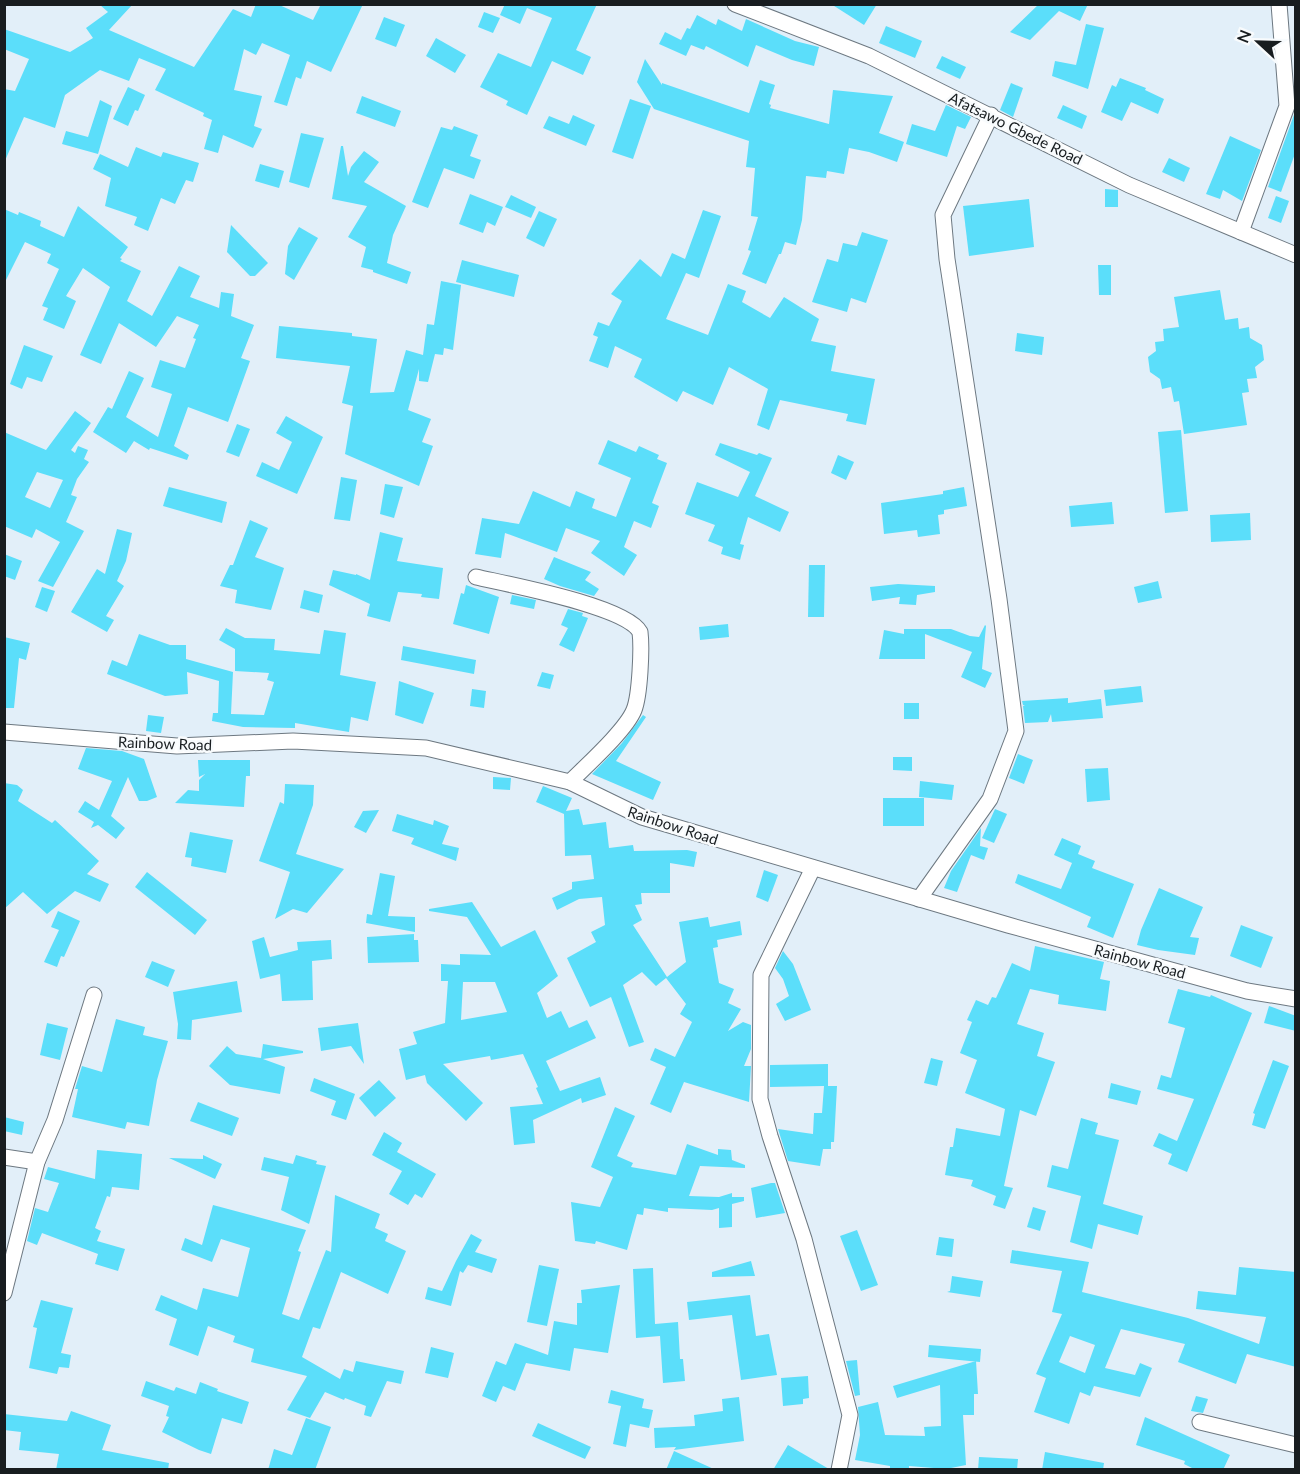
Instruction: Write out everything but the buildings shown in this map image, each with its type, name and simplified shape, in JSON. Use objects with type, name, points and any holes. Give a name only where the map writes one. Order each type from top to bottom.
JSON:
[{"type":"street","name":"Afatsawo Gbede Road","points":[[735,4],[868,56],[1129,185],[1296,255]]},
{"type":"street","points":[[1241,232],[1287,106],[1279,4]]},
{"type":"street","points":[[919,899],[990,799],[1016,731],[999,599],[942,215],[991,115]]},
{"type":"street","points":[[476,577],[547,592],[601,609],[637,626],[640,632],[639,696],[634,711],[625,724],[570,782]]},
{"type":"street","name":"Rainbow Road","points":[[4,732],[177,746],[293,741],[426,748],[570,782],[642,817],[919,899],[1247,991],[1296,999]]},
{"type":"street","points":[[813,868],[761,975],[760,1099],[804,1239],[850,1415],[839,1470]]},
{"type":"street","points":[[4,1293],[37,1162],[55,1120],[94,995]]},
{"type":"street","points":[[4,1157],[37,1162]]},
{"type":"street","points":[[1200,1422],[1296,1445]]}]
